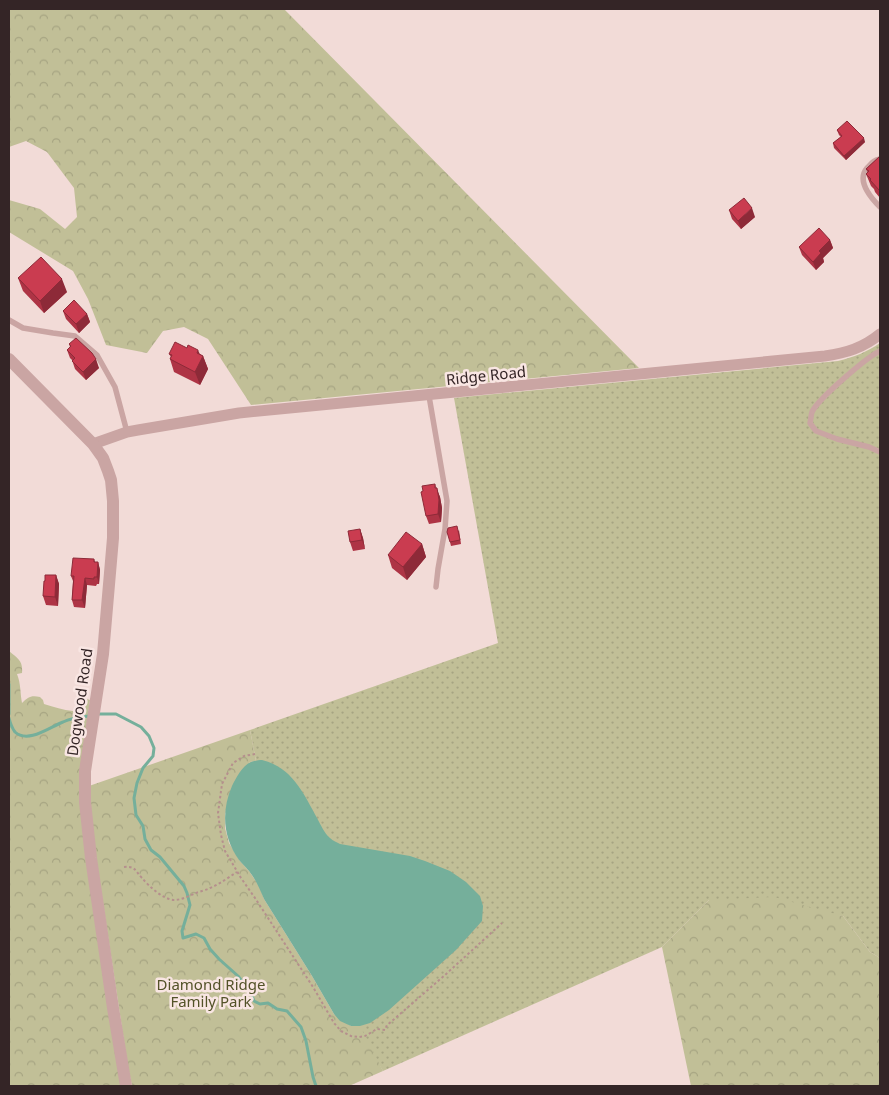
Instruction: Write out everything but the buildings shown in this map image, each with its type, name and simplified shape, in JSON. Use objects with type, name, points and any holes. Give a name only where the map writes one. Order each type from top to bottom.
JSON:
[{"type":"street","name":"Ridge Road","points":[[93,444],[127,432],[240,413],[825,356],[858,348],[880,334]]},
{"type":"street","name":"Dogwood Road","points":[[9,359],[93,444],[103,458],[112,485],[113,538],[110,581],[103,654],[84,786],[86,820],[126,1086]]},
{"type":"lane","points":[[880,159],[874,160],[864,172],[863,179],[869,194],[880,208]]},
{"type":"lane","points":[[9,320],[23,328],[76,336],[97,356],[116,387],[127,432]]},
{"type":"lane","points":[[880,351],[858,366],[822,398],[812,412],[810,423],[816,431],[880,452]]},
{"type":"lane","points":[[429,396],[447,501],[445,529],[436,586]]},
{"type":"path","points":[[255,754],[244,756],[233,763],[222,784],[218,813],[225,851],[236,872],[313,987],[334,1023],[342,1031],[351,1036],[358,1037],[377,1029],[385,1030],[392,1021],[502,923]]},
{"type":"path","points":[[124,867],[131,866],[134,868],[143,880],[160,894],[173,900],[210,888],[236,872]]},
{"type":"green space","points":[[9,9],[284,9],[639,368],[251,405],[208,339],[184,327],[163,331],[147,353],[106,345],[88,299],[73,271],[9,232],[9,200],[40,209],[65,229],[77,217],[74,188],[47,152],[26,141],[9,147]]},
{"type":"green space","points":[[880,343],[880,958],[870,952],[843,916],[709,900],[662,947],[383,1071],[225,812],[250,762],[256,761],[250,730],[498,643],[454,398],[838,361],[860,354]]},
{"type":"green space","points":[[9,651],[22,665],[22,673],[17,674],[22,703],[30,697],[37,696],[43,700],[44,704],[73,711],[87,699],[90,700],[80,774],[121,1086],[9,1086]]},
{"type":"green space","name":"Diamond Ridge Family Park","points":[[250,730],[256,761],[250,762],[225,812],[225,828],[229,843],[260,887],[264,899],[334,1014],[351,1026],[360,1026],[383,1071],[349,1086],[132,1086],[92,831],[89,786]]},
{"type":"green space","points":[[774,897],[843,916],[870,952],[880,958],[880,1086],[691,1086],[662,947],[709,900]]},
{"type":"shaded area","points":[[262,760],[281,769],[296,783],[324,831],[332,840],[340,844],[410,856],[425,861],[450,871],[466,882],[480,896],[483,906],[482,921],[456,950],[389,1010],[370,1023],[351,1026],[340,1021],[334,1014],[264,899],[254,878],[239,860],[230,842],[225,824],[228,796],[245,766],[251,762]]},
{"type":"waterway","points":[[9,684],[9,714]]},
{"type":"waterway","points":[[98,714],[116,714],[141,727],[149,736],[154,748],[153,756],[143,768],[137,783],[134,798],[136,815],[143,826],[145,839],[151,850],[160,857],[184,886],[187,893],[190,905],[182,931],[183,938],[196,934],[204,938],[210,949],[238,976],[251,993],[254,1001],[260,1004],[268,1003],[277,1009],[287,1011],[301,1027],[316,1086]]},
{"type":"waterway","points":[[9,718],[15,732],[26,736],[39,733],[69,720],[89,716]]}]
